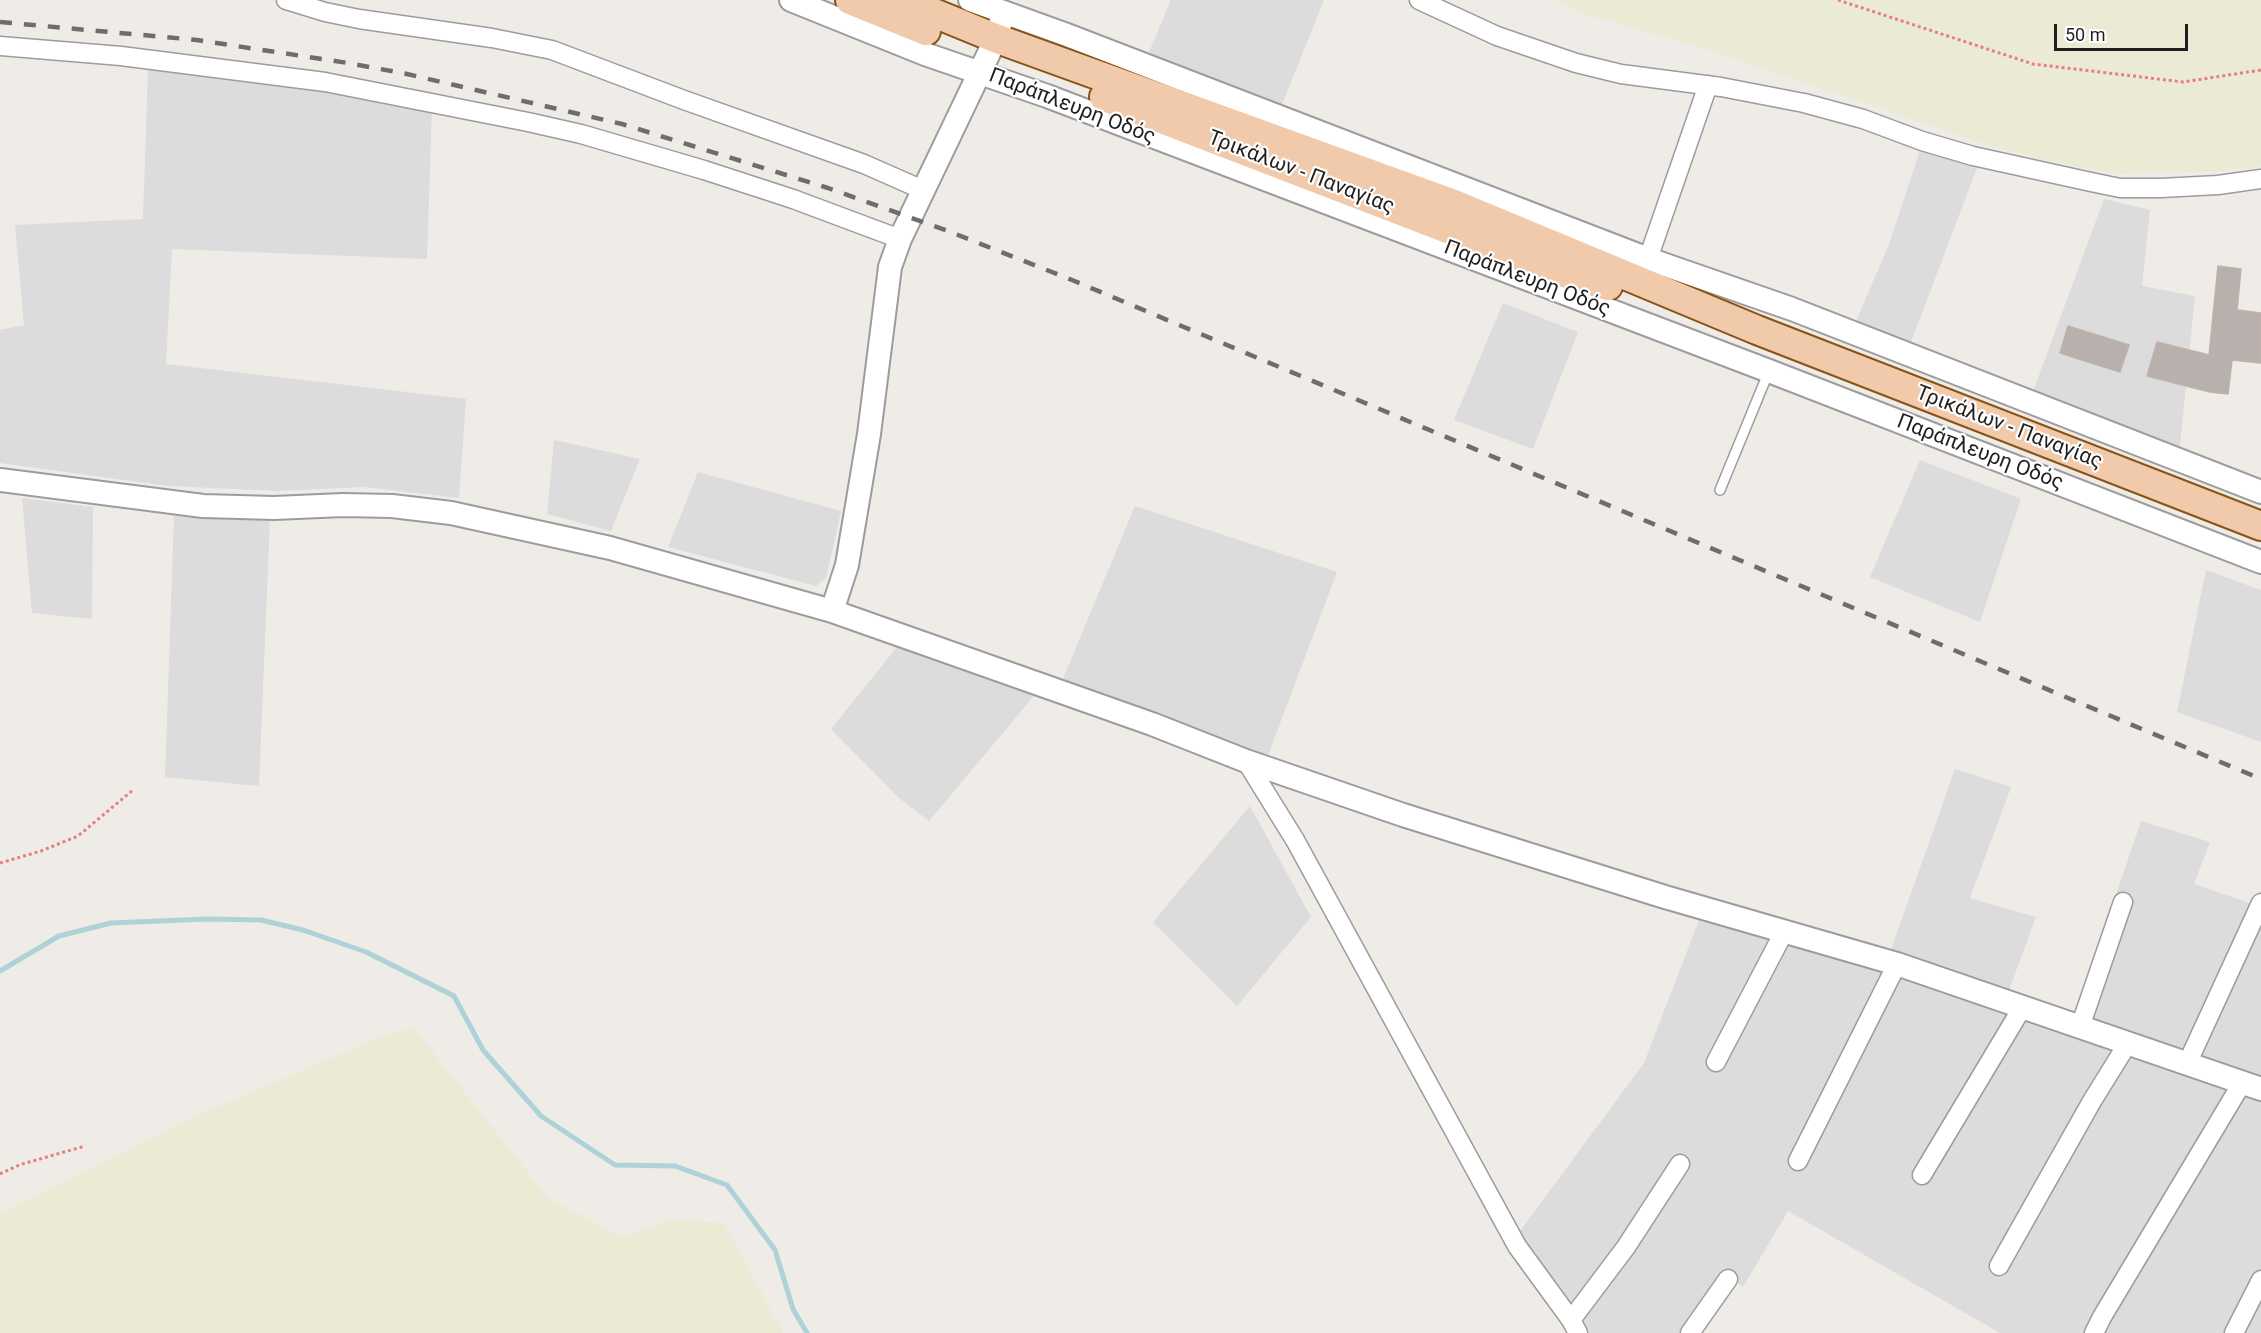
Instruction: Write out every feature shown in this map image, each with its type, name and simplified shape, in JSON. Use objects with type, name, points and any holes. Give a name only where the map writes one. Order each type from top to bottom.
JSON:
[{"type":"main road","name":"Τρικάλων - Παναγίας","points":[[850,0],[938,36],[996,35]]},
{"type":"main road","name":"Τρικάλων - Παναγίας","points":[[902,0],[996,35],[1554,270],[1757,330],[2261,526]]},
{"type":"street","points":[[286,0],[358,19],[492,38],[552,50],[864,164],[923,190]]},
{"type":"street","name":"Παράπλευρη Οδός","points":[[791,0],[925,54],[996,35],[1792,309],[2261,492]]},
{"type":"street","name":"Παράπλευρη Οδός","points":[[970,0],[996,35],[1768,371],[2261,562]]},
{"type":"street","points":[[1419,0],[1497,36],[1576,63],[1621,74],[1708,85],[1804,103],[1863,119],[1922,141],[1974,156],[2120,188],[2218,185],[2261,179]]},
{"type":"street","points":[[832,611],[847,565],[869,434],[891,267],[900,239],[996,35]]},
{"type":"street","points":[[0,46],[122,56],[325,82],[528,122],[580,134],[704,170],[793,199],[900,239]]},
{"type":"street","points":[[1648,259],[1708,85]]},
{"type":"street","points":[[0,480],[202,506],[274,508],[383,506],[451,513],[610,548],[832,611],[1152,724],[1245,761],[1414,818],[1654,894],[1897,964],[2252,1086],[2112,1300],[2094,1333]]},
{"type":"street","points":[[1245,761],[1295,840],[1517,1246],[1574,1326],[1680,1164]]},
{"type":"street","points":[[2080,1027],[2123,902]]},
{"type":"street","points":[[2187,1064],[2261,903]]},
{"type":"street","points":[[1716,1062],[1785,930]]},
{"type":"street","points":[[1798,1161],[1897,964]]},
{"type":"street","points":[[1922,1175],[2022,1008]]},
{"type":"street","points":[[1999,1266],[2092,1101],[2128,1043]]},
{"type":"street","points":[[1690,1333],[1728,1279]]},
{"type":"street","points":[[2234,1333],[2261,1280]]},
{"type":"lane","points":[[1720,490],[1768,371]]},
{"type":"path","points":[[1838,0],[2033,64],[2183,82],[2261,70]]},
{"type":"path","points":[[0,863],[41,851],[78,836],[133,790]]},
{"type":"path","points":[[0,1174],[19,1165],[85,1146]]},
{"type":"shaded area","points":[[1171,0],[1324,0],[1279,112],[1146,59]]},
{"type":"shaded area","points":[[148,69],[281,83],[359,99],[432,108],[427,259],[172,249],[166,364],[466,399],[459,498],[365,487],[278,491],[168,486],[0,463],[0,330],[24,325],[15,225],[143,219]]},
{"type":"shaded area","points":[[1920,150],[1977,168],[1908,350],[1854,326],[1889,244]]},
{"type":"shaded area","points":[[2104,199],[2150,210],[2142,286],[2195,296],[2179,455],[2031,397]]},
{"type":"shaded area","points":[[1503,303],[1578,332],[1533,449],[1454,420]]},
{"type":"shaded area","points":[[554,440],[640,459],[611,531],[547,514]]},
{"type":"shaded area","points":[[1920,460],[2021,499],[1980,622],[1870,577]]},
{"type":"shaded area","points":[[698,472],[841,511],[826,578],[816,586],[668,547]]},
{"type":"shaded area","points":[[22,498],[93,507],[92,619],[32,613]]},
{"type":"shaded area","points":[[1135,506],[1337,572],[1267,758],[1062,681]]},
{"type":"shaded area","points":[[174,516],[270,519],[259,786],[165,777]]},
{"type":"shaded area","points":[[2206,570],[2261,590],[2261,742],[2177,712]]},
{"type":"shaded area","points":[[897,647],[1034,696],[929,821],[899,798],[831,729]]},
{"type":"shaded area","points":[[1955,769],[2011,787],[1970,898],[2036,917],[2002,1009],[2069,1033],[2141,821],[2210,842],[2194,884],[2261,907],[2261,1333],[2000,1333],[1788,1211],[1743,1287],[1725,1272],[1682,1333],[1588,1333],[1571,1304],[1540,1266],[1520,1231],[1644,1063],[1699,920],[1883,972]]},
{"type":"shaded area","points":[[1250,806],[1311,917],[1237,1006],[1153,922]]},
{"type":"green space","points":[[1555,0],[2261,0],[2261,166],[2217,171],[2121,174],[2064,164],[1990,146],[1700,47],[1578,12]]},
{"type":"green space","points":[[414,1028],[548,1198],[622,1237],[673,1220],[724,1223],[783,1333],[0,1333],[0,1213],[201,1114],[385,1035]]},
{"type":"building","points":[[2218,266],[2241,269],[2237,310],[2261,313],[2261,363],[2232,360],[2228,394],[2210,392],[2147,376],[2157,342],[2209,355]]},
{"type":"building","points":[[2068,326],[2129,345],[2120,372],[2060,353]]},
{"type":"waterway","points":[[0,971],[59,936],[111,923],[206,919],[261,920],[303,930],[366,952],[454,996],[483,1050],[541,1116],[615,1165],[675,1166],[727,1185],[775,1250],[793,1309],[807,1333]]},
{"type":"railway","points":[[0,22],[197,40],[407,74],[622,124],[828,188],[948,231],[1072,280],[2261,779]]}]
